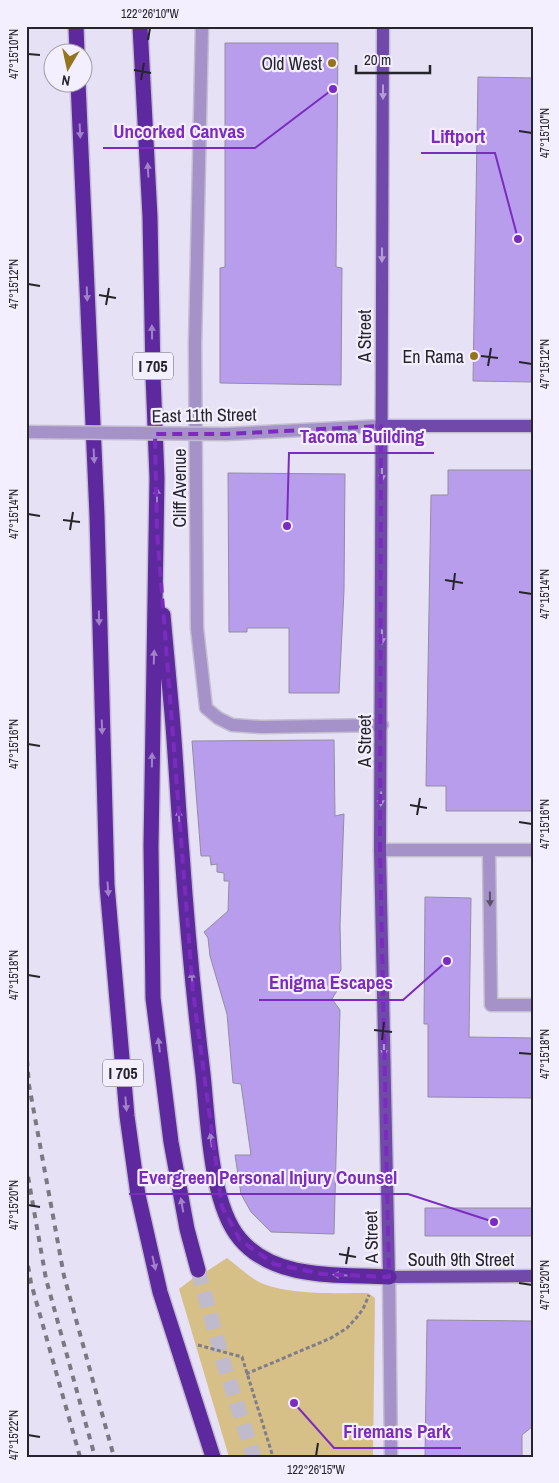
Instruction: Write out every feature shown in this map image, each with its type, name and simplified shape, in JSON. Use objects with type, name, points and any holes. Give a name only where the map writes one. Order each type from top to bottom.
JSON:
[{"type":"highway","points":[[76,26],[77,42]]},
{"type":"highway","name":"I 705","points":[[140,26],[150,217],[157,530],[152,706],[153,998],[171,1142],[187,1229],[198,1270]]},
{"type":"highway","name":"I 705","points":[[78,92],[97,516],[108,885],[127,1116],[138,1195],[160,1292],[213,1457]]},
{"type":"highway","points":[[157,530],[193,992],[214,1169],[222,1207],[229,1224],[240,1240],[254,1253],[274,1264],[294,1270],[322,1274],[389,1277]]},
{"type":"main road","name":"A Street","points":[[383,26],[382,725],[380,850],[389,1277]]},
{"type":"main road","points":[[381,426],[533,426]]},
{"type":"main road","name":"South 9th Street","points":[[389,1277],[533,1276]]},
{"type":"street","name":"Cliff Avenue","points":[[202,26],[195,346],[197,628],[206,708],[218,718],[232,725],[261,727],[382,725]]},
{"type":"street","name":"East 11th Street","points":[[26,432],[226,434],[381,426]]},
{"type":"street","points":[[380,850],[533,850]]},
{"type":"street","points":[[489,850],[491,1005],[533,1004]]},
{"type":"street","name":"A Street","points":[[389,1277],[391,1457]]},
{"type":"path","points":[[246,1374],[330,1338],[347,1328],[363,1309],[370,1293]]},
{"type":"path","points":[[363,1309],[369,1308]]},
{"type":"path","points":[[197,1345],[242,1357],[273,1457]]},
{"type":"highlighted area","points":[[381,426],[380,850],[389,1277],[322,1274],[274,1264],[240,1240],[222,1207],[193,992],[157,531],[155,434],[226,434]]},
{"type":"shaded area","points":[[227,1258],[254,1279],[278,1288],[326,1293],[368,1293],[375,1298],[373,1457],[229,1457],[179,1289],[205,1269],[207,1271]]},
{"type":"building","points":[[225,43],[338,43],[336,267],[342,268],[341,385],[220,383],[220,268],[225,267]]},
{"type":"building","points":[[478,77],[533,78],[533,382],[473,381]]},
{"type":"building","points":[[448,470],[533,470],[533,811],[446,811],[446,786],[426,786],[431,495],[448,495]]},
{"type":"building","points":[[228,473],[345,474],[344,591],[339,693],[289,693],[289,628],[247,628],[247,632],[229,632]]},
{"type":"building","points":[[334,740],[335,816],[344,814],[340,925],[341,970],[333,983],[338,989],[332,999],[340,1010],[334,1234],[271,1232],[251,1212],[241,1194],[235,1155],[251,1155],[241,1084],[233,1083],[227,1014],[210,956],[208,938],[204,932],[228,911],[229,881],[224,881],[224,873],[217,872],[217,864],[211,865],[210,856],[201,856],[192,741]]},
{"type":"building","points":[[425,897],[471,898],[469,1037],[533,1038],[533,1098],[428,1097],[428,1024],[424,1024]]},
{"type":"building","points":[[425,1208],[533,1208],[533,1236],[425,1236]]},
{"type":"building","points":[[427,1320],[533,1321],[533,1426],[522,1435],[522,1457],[425,1457]]},
{"type":"tunnel","points":[[198,1270],[223,1361],[254,1457]]},
{"type":"railway","points":[[26,1048],[29,1085],[64,1276],[114,1457]]},
{"type":"railway","points":[[26,1165],[46,1279],[95,1457]]},
{"type":"railway","points":[[26,1254],[31,1283],[80,1457]]},
{"type":"place","name":"Old West","points":[[332,63]]},
{"type":"place","name":"Uncorked Canvas","points":[[333,89]]},
{"type":"place","name":"Liftport","points":[[518,239]]},
{"type":"place","name":"En Rama","points":[[474,356]]},
{"type":"place","name":"Tacoma Building","points":[[287,526]]},
{"type":"place","name":"Enigma Escapes","points":[[447,961]]},
{"type":"place","name":"Evergreen Personal Injury Counsel","points":[[494,1222]]},
{"type":"place","name":"Firemans Park","points":[[294,1403]]}]
